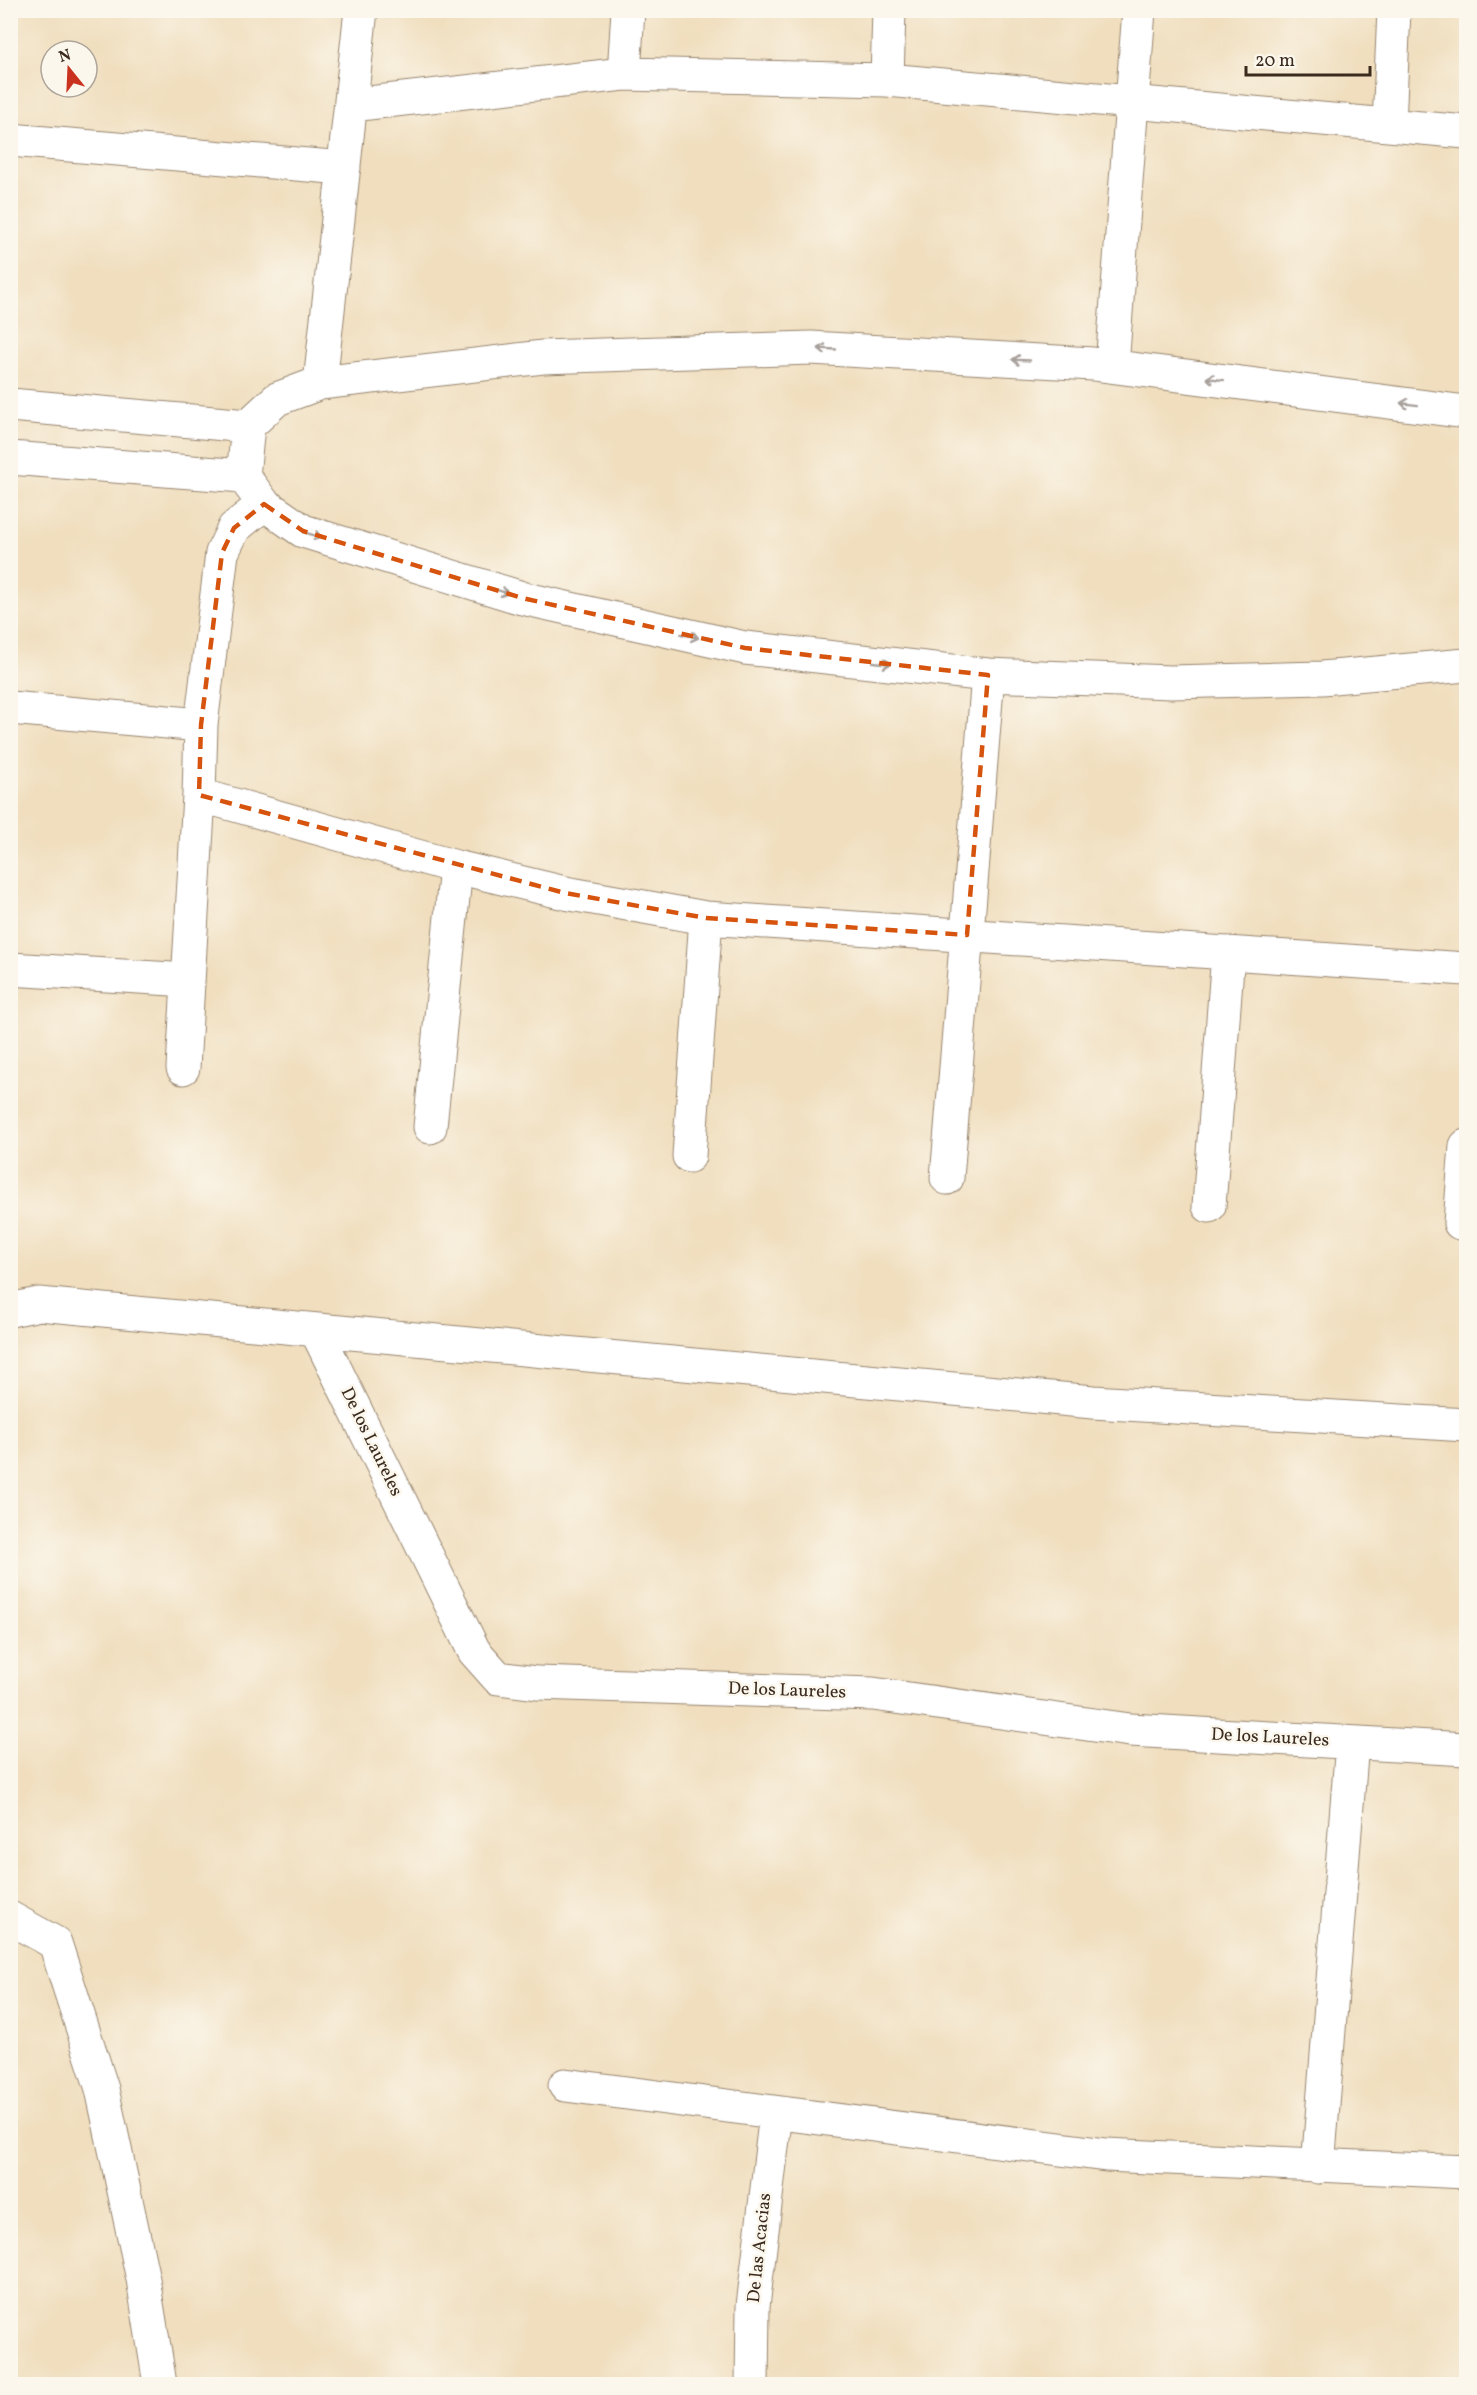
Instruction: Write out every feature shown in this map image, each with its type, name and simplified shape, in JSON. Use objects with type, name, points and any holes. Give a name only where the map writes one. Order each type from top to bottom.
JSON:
[{"type":"street","points":[[320,383],[361,10]]},
{"type":"street","points":[[624,74],[627,10]]},
{"type":"street","points":[[887,80],[889,10]]},
{"type":"street","points":[[1112,366],[1139,10]]},
{"type":"street","points":[[1389,125],[1394,10]]},
{"type":"street","points":[[351,105],[624,74],[887,80],[1467,132]]},
{"type":"street","points":[[10,140],[344,168]]},
{"type":"street","points":[[1466,411],[1112,366],[811,348],[543,357],[320,383],[277,399],[248,426],[243,476],[264,504],[303,531],[522,598],[745,648],[988,675],[1171,682],[1322,678],[1467,665]]},
{"type":"street","points":[[10,405],[248,426]]},
{"type":"street","points":[[10,458],[243,476]]},
{"type":"street","points":[[183,1068],[201,725],[222,553],[234,528],[264,504]]},
{"type":"street","points":[[947,1178],[988,675]]},
{"type":"street","points":[[10,708],[201,725]]},
{"type":"street","points":[[199,795],[456,867],[565,893],[706,918],[1467,969]]},
{"type":"street","points":[[430,1126],[456,867]]},
{"type":"street","points":[[688,1156],[706,918]]},
{"type":"street","points":[[1209,1206],[1228,953]]},
{"type":"street","points":[[10,969],[188,980]]},
{"type":"street","points":[[1460,1224],[1467,1146]]},
{"type":"street","points":[[10,1310],[39,1304],[1093,1402],[1467,1425]]},
{"type":"street","name":"De los Laureles","points":[[316,1330],[474,1651],[498,1678],[537,1683],[873,1694],[1130,1730],[1467,1749]]},
{"type":"street","points":[[1318,2166],[1353,1743]]},
{"type":"street","points":[[10,1918],[56,1943],[102,2089],[143,2279],[160,2385]]},
{"type":"street","points":[[565,2085],[1106,2155],[1467,2172]]},
{"type":"street","name":"De las Acacias","points":[[752,2385],[753,2306],[776,2113]]},
{"type":"highlighted area","points":[[264,504],[303,531],[522,598],[745,648],[988,675],[967,935],[706,918],[565,893],[199,795],[201,725],[222,553],[234,528]]}]
